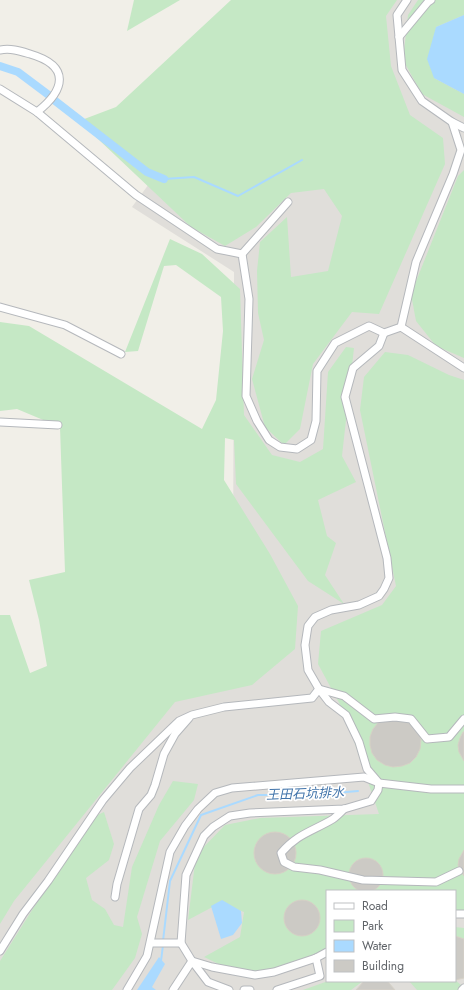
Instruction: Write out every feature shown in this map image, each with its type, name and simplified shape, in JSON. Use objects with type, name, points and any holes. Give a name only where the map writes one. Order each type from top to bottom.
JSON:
[{"type":"street","points":[[408,0],[397,15],[402,70],[422,100],[452,122],[464,128]]},
{"type":"street","points":[[399,37],[428,2],[432,0]]},
{"type":"street","points":[[0,50],[9,48],[40,57],[53,64],[60,81],[57,90],[48,103],[37,112]]},
{"type":"street","points":[[0,89],[37,112],[136,195],[217,249],[242,254]]},
{"type":"street","points":[[401,326],[416,262],[454,174],[461,150],[452,122]]},
{"type":"street","points":[[242,254],[288,202]]},
{"type":"street","points":[[242,254],[249,299],[246,396],[257,421],[269,440],[280,447],[298,449],[311,440],[316,421],[317,371],[334,343],[369,326],[384,332],[401,326]]},
{"type":"street","points":[[0,306],[65,324],[121,354]]},
{"type":"street","points":[[401,326],[464,368]]},
{"type":"street","points":[[229,990],[208,982],[192,961],[181,943],[186,875],[204,836],[213,826],[230,816],[250,813],[344,808],[371,801],[378,790],[378,783],[367,769],[359,742],[346,714],[329,702],[319,689],[308,670],[305,645],[308,626],[315,617],[331,610],[358,605],[379,596],[384,590],[389,578],[387,558],[345,397],[353,368],[379,346],[384,332]]},
{"type":"street","points":[[0,422],[58,425]]},
{"type":"street","points":[[0,951],[23,914],[48,881],[103,800],[130,768],[179,721],[192,715],[224,707],[312,698],[319,689]]},
{"type":"street","points":[[319,689],[344,696],[374,719],[395,717],[411,719],[427,739],[449,737],[464,719]]},
{"type":"street","points":[[115,897],[117,884],[139,809],[151,794],[164,754],[175,734],[192,715]]},
{"type":"street","points":[[127,990],[147,956],[170,852],[185,826],[198,809],[216,793],[232,788],[364,777],[378,783],[431,789],[464,789]]},
{"type":"street","points":[[344,808],[334,818],[290,842],[281,853],[284,862],[294,867],[320,870],[363,880],[436,882],[459,871]]},
{"type":"street","points":[[151,943],[181,943]]},
{"type":"street","points":[[192,961],[212,967],[255,975],[274,972],[316,958],[326,953]]},
{"type":"street","points":[[316,958],[320,976]]},
{"type":"street","points":[[173,990],[192,961]]},
{"type":"street","points":[[277,990],[326,974]]},
{"type":"street","points":[[244,990],[250,990]]},
{"type":"shaded area","points":[[284,0],[464,0],[464,990],[0,990],[0,864],[233,579],[234,272],[132,207]]},
{"type":"green space","points":[[134,0],[180,0],[127,31]]},
{"type":"green space","points":[[231,0],[397,0],[386,16],[391,66],[410,115],[443,138],[445,164],[379,314],[352,312],[313,364],[300,429],[284,445],[265,427],[252,379],[264,340],[258,313],[257,271],[260,242],[287,217],[291,277],[328,271],[342,216],[324,189],[291,193],[256,227],[225,246],[191,227],[79,121],[116,107]]},
{"type":"green space","points":[[418,0],[464,0],[464,15],[436,27],[434,78],[464,94],[464,117],[422,94],[403,60],[408,15]]},
{"type":"green space","points":[[464,170],[464,358],[436,346],[416,321],[411,294],[458,176]]},
{"type":"green space","points":[[170,239],[202,254],[240,289],[244,415],[272,455],[300,462],[323,449],[328,372],[346,347],[354,348],[342,456],[356,482],[318,500],[327,536],[336,543],[325,575],[344,604],[308,581],[236,484],[234,440],[225,438],[224,480],[270,554],[298,606],[295,649],[252,685],[175,702],[14,901],[0,924],[0,615],[10,615],[30,673],[47,666],[39,620],[29,580],[65,572],[60,427],[17,409],[0,411],[0,322],[29,326],[202,429],[216,400],[223,331],[221,297],[176,265],[164,266],[138,351],[125,352]]},
{"type":"green space","points":[[385,352],[408,355],[449,375],[464,380],[464,912],[456,913],[456,890],[326,890],[326,954],[271,972],[233,971],[204,957],[240,937],[244,912],[220,903],[188,920],[196,855],[225,825],[260,818],[379,814],[344,712],[318,664],[321,631],[382,605],[396,586],[360,410],[364,377]]},
{"type":"green space","points":[[173,781],[198,784],[194,800],[160,841],[137,917],[142,934],[135,958],[112,990],[0,990],[0,961],[34,907],[70,856],[91,818],[104,812],[114,844],[109,860],[86,878],[92,900],[105,909],[114,925],[123,927],[132,867],[159,805]]},
{"type":"green space","points":[[456,927],[464,928],[464,941],[456,941]]},
{"type":"green space","points":[[456,981],[461,985],[458,990],[417,990],[410,982]]},
{"type":"green space","points":[[326,982],[362,982],[351,990],[303,990]]},
{"type":"water","points":[[464,15],[464,94],[434,78],[427,59],[436,27]]},
{"type":"water","points":[[222,900],[241,911],[242,923],[233,935],[221,939],[211,906]]},
{"type":"water","points":[[159,957],[165,964],[152,987],[156,990],[137,990]]},
{"type":"building","points":[[385,718],[408,720],[419,731],[421,740],[420,749],[416,757],[410,763],[393,767],[385,765],[377,760],[372,753],[370,737],[373,729]]},
{"type":"building","points":[[463,732],[464,761],[459,752],[458,745]]},
{"type":"building","points":[[271,832],[279,832],[287,835],[293,841],[296,853],[293,865],[287,871],[279,874],[271,874],[263,871],[257,865],[254,857],[254,849],[257,841],[263,835]]},
{"type":"building","points":[[464,850],[464,876],[458,865],[459,859]]},
{"type":"building","points":[[369,858],[376,860],[381,865],[383,872],[381,885],[376,890],[356,890],[351,885],[349,872],[351,865],[356,860]]},
{"type":"building","points":[[306,900],[315,905],[319,911],[319,925],[315,931],[306,936],[298,936],[289,931],[285,925],[284,914],[289,905],[295,901]]},
{"type":"building","points":[[456,936],[464,939],[464,978],[456,980]]},
{"type":"building","points":[[363,982],[388,982],[395,990],[356,990]]},
{"type":"waterway","points":[[0,66],[18,72],[50,96]]},
{"type":"waterway","points":[[54,100],[147,172],[164,179]]},
{"type":"waterway","points":[[164,179],[194,177],[238,196],[302,160]]},
{"type":"waterway","name":"王田石坑排水","points":[[163,941],[170,881],[201,815],[258,795],[312,795],[358,791]]},
{"type":"waterway","name":"王田石坑排水","points":[[161,961],[163,945]]}]
